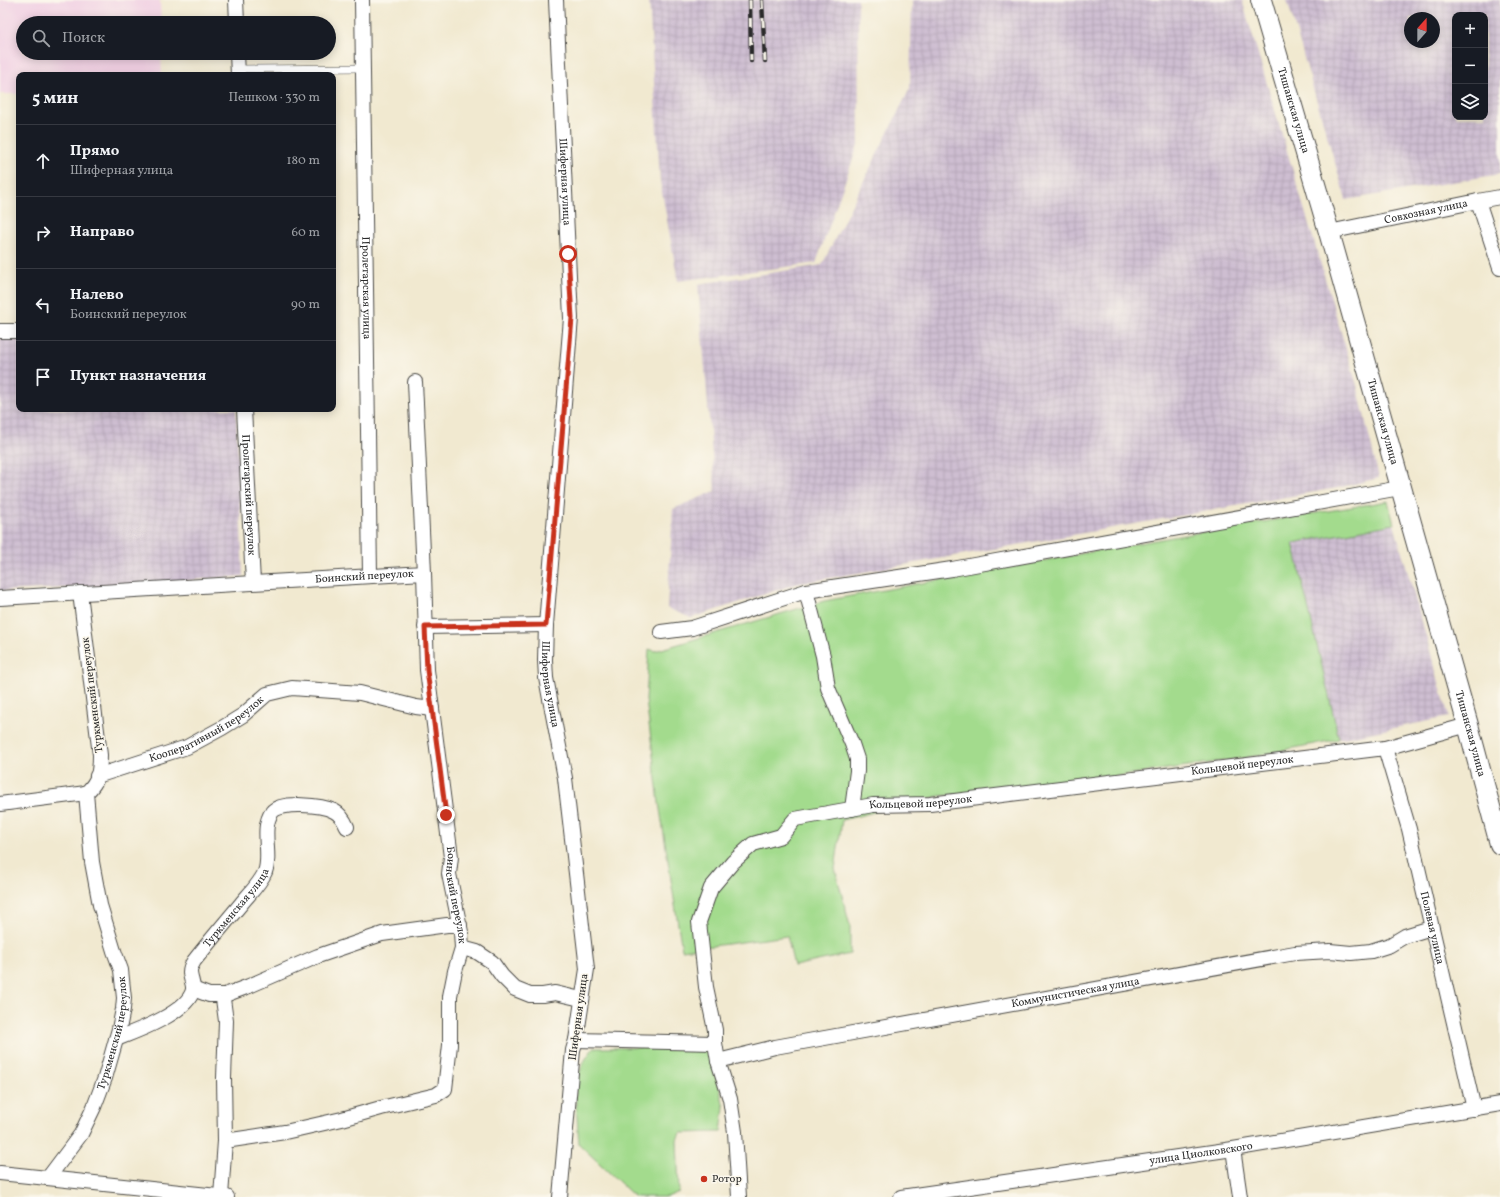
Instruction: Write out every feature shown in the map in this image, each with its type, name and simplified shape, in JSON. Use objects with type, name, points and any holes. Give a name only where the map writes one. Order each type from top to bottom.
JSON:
[{"type":"main road","name":"Тишанская улица","points":[[1261,0],[1468,725],[1500,844]]},
{"type":"street","points":[[236,0],[237,16]]},
{"type":"street","name":"Пролетарская улица","points":[[362,0],[370,575]]},
{"type":"street","name":"Шиферная улица","points":[[556,0],[572,318],[546,625],[545,660],[546,678],[565,778],[587,969],[581,999],[576,1040],[573,1050],[560,1197]]},
{"type":"street","points":[[237,60],[238,72]]},
{"type":"street","points":[[1478,201],[1500,197]]},
{"type":"street","name":"Совхозная улица","points":[[1328,232],[1478,201],[1500,268]]},
{"type":"street","points":[[0,331],[16,331]]},
{"type":"street","points":[[415,382],[424,573]]},
{"type":"street","name":"Пролетарский переулок","points":[[244,412],[253,582]]},
{"type":"street","points":[[661,632],[692,628],[806,591],[952,569],[1400,488]]},
{"type":"street","name":"Боинский переулок","points":[[0,598],[424,573],[427,670],[451,857],[449,874],[460,925],[462,948],[455,971],[450,996],[450,1045],[445,1089],[436,1095],[388,1106],[342,1119],[285,1132],[225,1141]]},
{"type":"street","points":[[806,591],[823,656],[828,688],[857,759],[852,809]]},
{"type":"street","name":"Туркменский переулок","points":[[48,1178],[81,1134],[94,1108],[105,1078],[116,1039],[124,998],[121,970],[103,913],[91,854],[86,793],[94,785],[100,755],[80,593]]},
{"type":"street","points":[[425,627],[546,625]]},
{"type":"street","name":"Кооперативный переулок","points":[[97,776],[187,747],[243,715],[267,694],[292,688],[360,693],[416,707],[432,709]]},
{"type":"street","name":"Кольцевой переулок","points":[[739,1197],[735,1132],[730,1100],[718,1061],[715,1043],[715,1030],[706,986],[699,922],[711,888],[733,862],[753,844],[781,836],[795,819],[873,805],[930,804],[1385,748],[1468,725]]},
{"type":"street","name":"Полевая улица","points":[[1385,748],[1409,829],[1474,1109]]},
{"type":"street","points":[[0,804],[86,793]]},
{"type":"street","name":"Туркменская улица","points":[[193,989],[190,971],[194,961],[264,873],[267,864],[267,827],[272,812],[280,806],[289,805],[332,810],[345,820],[347,826]]},
{"type":"street","points":[[116,1039],[144,1028],[170,1014],[189,999],[193,989],[209,995],[225,995],[318,956],[382,934],[447,925],[460,925]]},
{"type":"street","name":"Коммунистическая улица","points":[[718,1061],[775,1047],[1295,953],[1330,951],[1351,953],[1371,951],[1390,945],[1405,936],[1431,928]]},
{"type":"street","points":[[462,948],[477,952],[492,962],[502,976],[515,989],[530,995],[555,993],[581,999]]},
{"type":"street","points":[[221,1196],[225,1141],[224,1078],[226,1021],[223,999],[225,995]]},
{"type":"street","points":[[576,1040],[715,1043]]},
{"type":"street","name":"улица Циолковского","points":[[901,1197],[1233,1149],[1500,1104]]},
{"type":"street","points":[[1233,1149],[1240,1197]]},
{"type":"street","points":[[0,1173],[48,1178],[126,1192],[226,1197]]},
{"type":"lane","points":[[238,72],[362,68]]},
{"type":"shaded area","points":[[0,0],[160,0],[161,16],[16,16],[16,60],[161,60],[162,72],[16,72],[16,94],[0,94]]},
{"type":"shaded area","points":[[649,0],[858,0],[859,142],[816,263],[678,281],[660,181]]},
{"type":"shaded area","points":[[912,0],[1242,0],[1358,389],[1379,478],[1337,488],[796,584],[691,618],[667,608],[673,509],[715,491],[698,284],[822,265],[910,88]]},
{"type":"shaded area","points":[[1287,0],[1500,0],[1500,174],[1346,200]]},
{"type":"shaded area","points":[[0,338],[16,338],[16,412],[236,412],[243,576],[130,585],[0,591]]},
{"type":"shaded area","points":[[1394,524],[1449,717],[1339,739],[1293,543]]},
{"type":"green space","points":[[1388,501],[1394,524],[1293,543],[1339,739],[1244,758],[1048,786],[939,796],[842,820],[835,869],[850,926],[850,954],[794,966],[787,936],[682,950],[659,803],[646,700],[649,649],[655,651],[824,601],[1167,538]]},
{"type":"green space","points":[[704,1047],[717,1077],[724,1107],[721,1132],[680,1133],[677,1140],[679,1192],[667,1197],[635,1197],[579,1144],[574,1077],[580,1072],[583,1063],[593,1048]]},
{"type":"railway","points":[[750,0],[751,61]]},
{"type":"railway","points":[[762,0],[765,61]]},
{"type":"place","name":"Poтор","points":[[704,1179]]},
{"type":"route","points":[[446,815],[427,670],[425,627],[546,625],[572,318],[568,254]]}]
